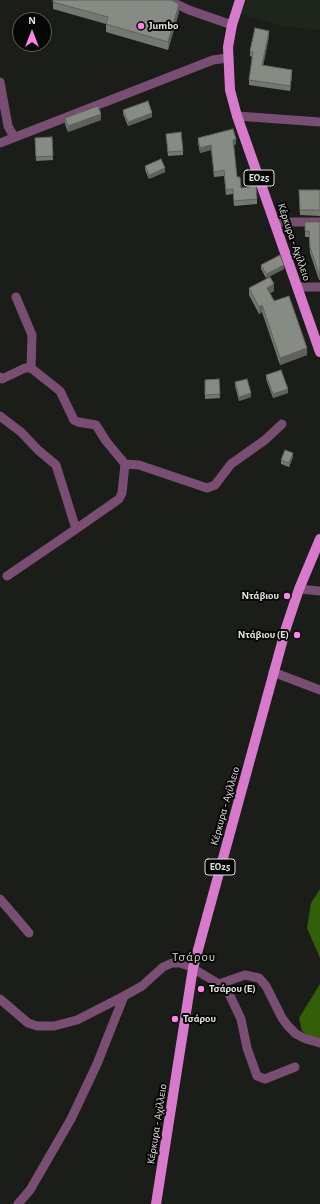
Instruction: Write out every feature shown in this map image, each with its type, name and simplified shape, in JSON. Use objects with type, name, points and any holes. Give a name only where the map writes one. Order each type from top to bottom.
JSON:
[{"type":"main road","name":"Κέρκυρα - Αχίλλειο","points":[[240,0],[232,25],[228,58],[230,86],[237,116],[320,352]]},
{"type":"main road","name":"Κέρκυρα - Αχίλλειο","points":[[156,1204],[193,968],[273,672],[299,589],[320,539]]},
{"type":"street","points":[[168,0],[188,10],[232,25]]},
{"type":"street","points":[[0,143],[213,60],[228,58]]},
{"type":"street","points":[[0,82],[8,126],[14,137]]},
{"type":"street","points":[[237,116],[320,122]]},
{"type":"street","points":[[275,222],[320,222]]},
{"type":"street","points":[[297,287],[320,287]]},
{"type":"street","points":[[16,297],[32,335],[31,368]]},
{"type":"street","points":[[1,380],[24,368],[31,368],[60,391],[74,420],[96,425],[106,442],[126,464],[139,466],[210,487],[217,483],[231,464],[265,440],[282,424]]},
{"type":"street","points":[[0,416],[21,432],[38,450],[56,465],[76,530]]},
{"type":"street","points":[[7,576],[119,499],[122,495],[126,464]]},
{"type":"street","points":[[299,589],[320,591]]},
{"type":"street","points":[[273,672],[320,690]]},
{"type":"street","points":[[0,899],[29,933]]},
{"type":"street","points":[[0,999],[28,1023],[47,1026],[72,1022],[137,989],[169,964],[180,963],[193,968],[217,983],[224,983],[245,975],[259,978],[266,986],[282,1018],[288,1026],[296,1034],[320,1043]]},
{"type":"street","points":[[224,983],[242,1019],[247,1048],[257,1076],[264,1079],[295,1067]]},
{"type":"street","points":[[18,1204],[30,1190],[71,1119],[100,1059],[124,996]]},
{"type":"shaded area","points":[[247,0],[320,0],[320,30],[282,26],[241,14]]},
{"type":"green space","points":[[320,889],[320,958],[307,928],[311,903]]},
{"type":"green space","points":[[320,984],[320,1038],[312,1038],[302,1031],[299,1018]]},
{"type":"building","name":"Jumbo","points":[[53,0],[171,0],[179,4],[168,42],[106,24],[108,17],[53,2]]},
{"type":"building","points":[[255,28],[269,31],[262,65],[292,70],[290,86],[249,80],[253,52],[250,51]]},
{"type":"building","points":[[148,101],[152,113],[128,122],[123,110]]},
{"type":"building","points":[[98,106],[101,114],[68,126],[65,118]]},
{"type":"building","points":[[233,129],[236,139],[233,140],[237,177],[240,177],[241,188],[256,186],[257,199],[234,201],[233,189],[226,190],[224,170],[214,172],[211,145],[200,148],[198,138]]},
{"type":"building","points":[[181,132],[183,151],[168,152],[166,134]]},
{"type":"building","points":[[52,137],[53,156],[36,157],[35,138]]},
{"type":"building","points":[[161,159],[165,168],[149,175],[145,166]]},
{"type":"building","points":[[299,190],[320,190],[320,210],[300,210]]},
{"type":"building","points":[[305,222],[320,222],[320,274],[310,247],[309,231],[305,231]]},
{"type":"building","points":[[280,255],[284,265],[266,274],[261,265]]},
{"type":"building","points":[[270,277],[274,284],[267,288],[274,301],[289,296],[307,348],[280,358],[262,305],[259,307],[249,288]]},
{"type":"building","points":[[281,370],[288,389],[273,394],[266,375]]},
{"type":"building","points":[[219,379],[220,394],[205,395],[205,380]]},
{"type":"building","points":[[247,379],[251,393],[239,397],[235,382]]},
{"type":"building","points":[[285,450],[293,453],[289,463],[281,460]]},
{"type":"place","name":"Jumbo","points":[[141,26]]},
{"type":"place","name":"Ντάβιου","points":[[287,596]]},
{"type":"place","name":"Ντάβιου (E)","points":[[297,635]]},
{"type":"place","name":"Τσάρου (E)","points":[[201,989]]},
{"type":"place","name":"Τσάρου","points":[[175,1019]]},
{"type":"district","name":"Τσάρου","points":[[194,957]]}]
